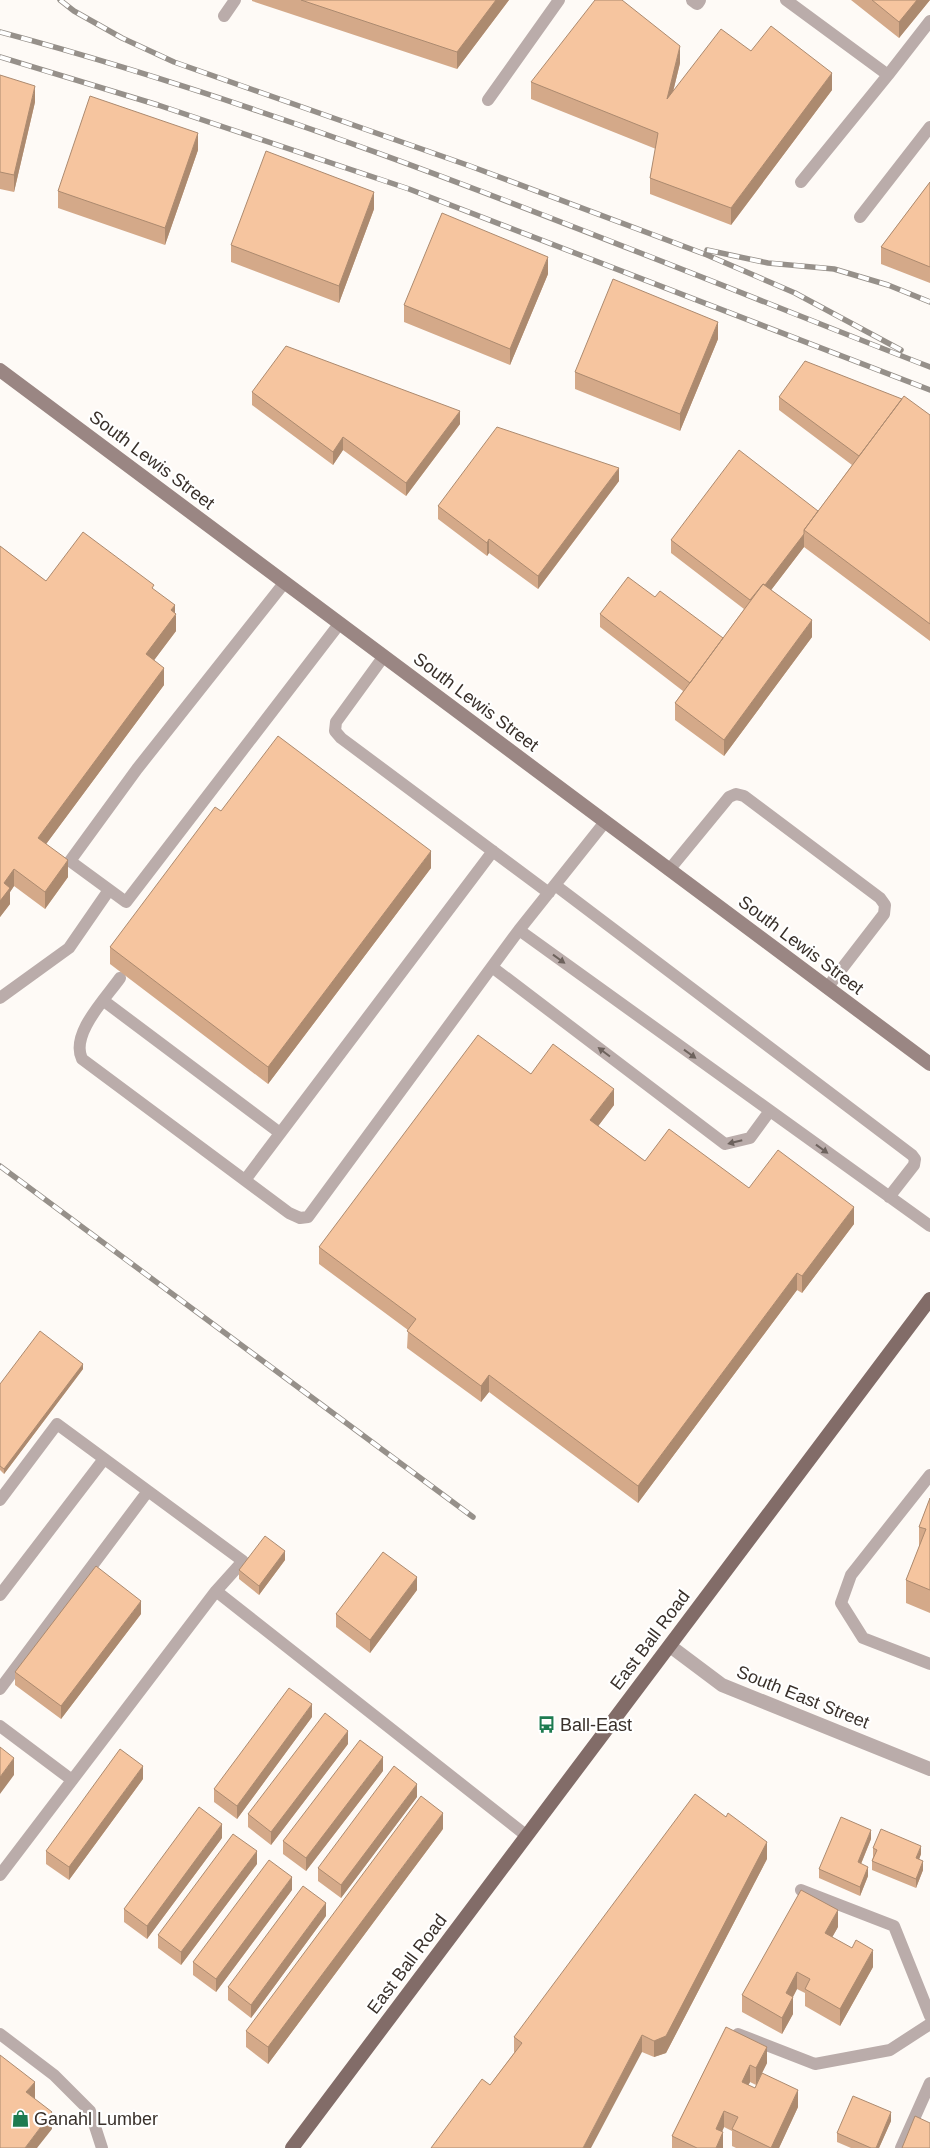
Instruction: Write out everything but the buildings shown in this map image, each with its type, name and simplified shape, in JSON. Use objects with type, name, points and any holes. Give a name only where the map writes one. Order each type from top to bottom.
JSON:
[{"type":"main road","name":"South Lewis Street","points":[[0,370],[930,1064]]},
{"type":"main road","name":"East Ball Road","points":[[292,2148],[930,1299]]},
{"type":"street","points":[[692,0],[697,3],[699,0]]},
{"type":"street","name":"South East Street","points":[[670,1646],[722,1685],[930,1769]]},
{"type":"lane","points":[[224,16],[235,0]]},
{"type":"lane","points":[[488,100],[559,0]]},
{"type":"lane","points":[[786,0],[888,75]]},
{"type":"lane","points":[[802,182],[930,21]]},
{"type":"lane","points":[[860,217],[930,127]]},
{"type":"lane","points":[[285,582],[137,769],[70,861],[126,902],[340,623]]},
{"type":"lane","points":[[384,656],[336,722],[335,731],[341,738],[493,851],[552,889],[912,1154],[915,1159],[914,1165],[889,1197]]},
{"type":"lane","points":[[670,870],[728,797],[736,794],[744,796],[880,898],[885,905],[884,914],[827,988]]},
{"type":"lane","points":[[120,978],[82,1032],[78,1045],[82,1059],[289,1214],[300,1218],[308,1217],[519,930],[605,822]]},
{"type":"lane","points":[[245,1180],[493,851]]},
{"type":"lane","points":[[0,998],[68,948],[109,890]]},
{"type":"lane","points":[[519,930],[930,1226]]},
{"type":"lane","points":[[492,967],[725,1144],[750,1138],[770,1112]]},
{"type":"lane","points":[[104,1001],[280,1133]]},
{"type":"lane","points":[[0,1500],[57,1424],[243,1561],[216,1591],[0,1874]]},
{"type":"lane","points":[[0,1595],[104,1459]]},
{"type":"lane","points":[[930,1474],[851,1575],[841,1603],[863,1638],[930,1664]]},
{"type":"lane","points":[[0,1689],[148,1491]]},
{"type":"lane","points":[[216,1591],[527,1836]]},
{"type":"lane","points":[[0,1726],[72,1780]]},
{"type":"lane","points":[[801,1890],[894,1926],[930,2016]]},
{"type":"lane","points":[[728,2030],[814,2064],[890,2050],[930,2024]]},
{"type":"lane","points":[[0,2034],[54,2075],[90,2111],[102,2148]]},
{"type":"lane","points":[[901,2148],[930,2083]]},
{"type":"railway","points":[[60,0],[74,11],[122,38],[174,62],[470,166],[707,255],[795,293],[901,350]]},
{"type":"railway","points":[[0,32],[236,103],[353,144],[585,231],[930,367]]},
{"type":"railway","points":[[0,57],[158,105],[409,189],[930,390]]},
{"type":"railway","points":[[707,250],[768,263],[834,269],[888,285],[930,302]]},
{"type":"railway","points":[[0,1166],[473,1517]]},
{"type":"place","name":"Ball-East","points":[[546,1725]]},
{"type":"place","name":"Ganahl Lumber","points":[[20,2119]]}]
